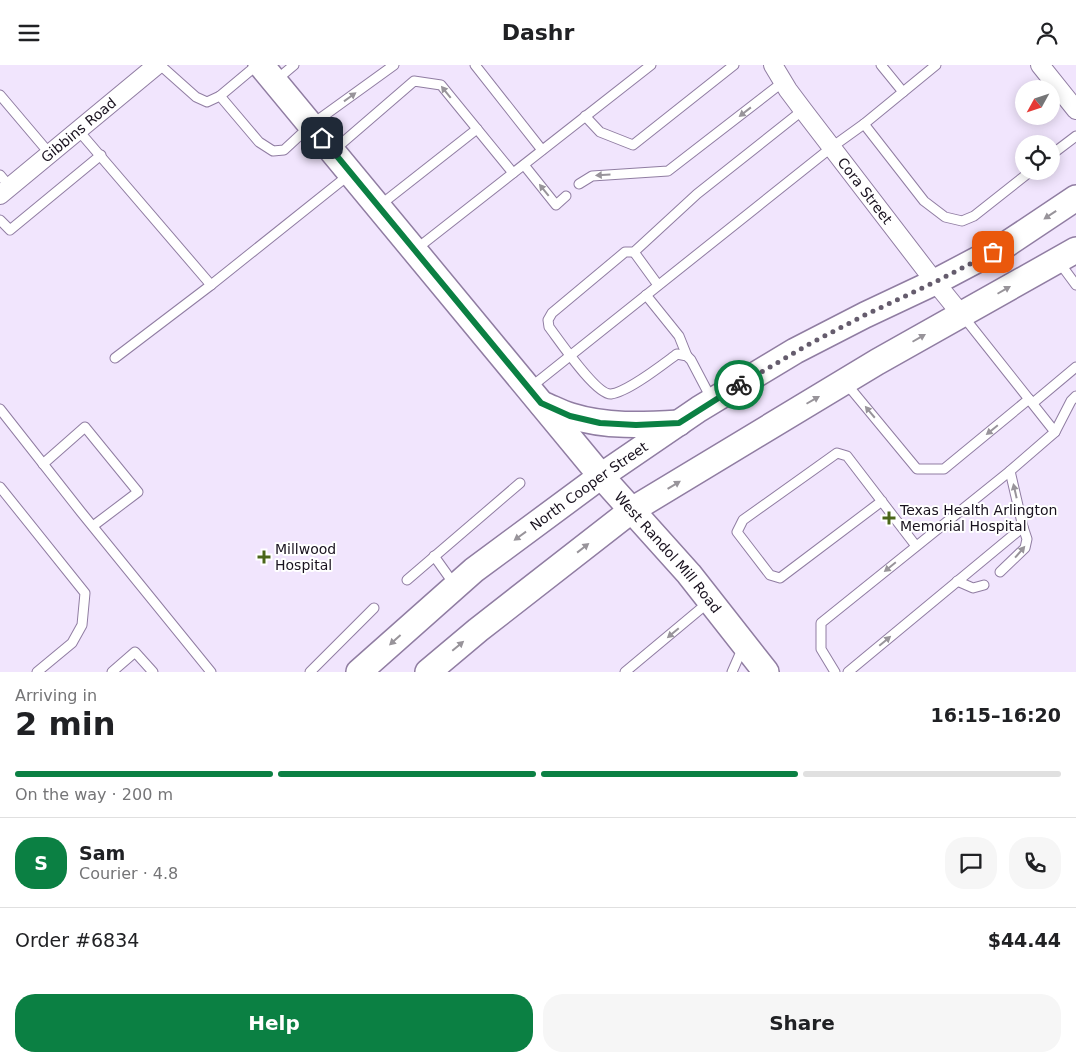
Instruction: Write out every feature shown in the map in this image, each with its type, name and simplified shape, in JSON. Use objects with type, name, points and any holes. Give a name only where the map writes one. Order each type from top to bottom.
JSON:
[{"type":"main road","name":"West Randol Mill Road","points":[[264,70],[601,476],[669,551],[766,672]]},
{"type":"main road","name":"North Cooper Street","points":[[359,672],[474,570],[601,476],[712,401],[795,351],[1007,244],[1076,197]]},
{"type":"main road","points":[[433,670],[478,630],[632,510],[844,381],[1067,255]]},
{"type":"main road","points":[[535,396],[570,416],[600,423],[636,425],[679,423]]},
{"type":"street","name":"Gibbins Road","points":[[3,186],[50,153],[158,65]]},
{"type":"street","name":"Cora Street","points":[[773,65],[803,110],[961,314]]},
{"type":"street","points":[[1040,65],[1076,110]]},
{"type":"lane","points":[[158,65],[196,97],[207,102],[264,70],[294,65]]},
{"type":"lane","points":[[220,96],[259,142],[273,151],[284,150],[311,125],[394,65]]},
{"type":"lane","points":[[475,65],[542,150]]},
{"type":"lane","points":[[414,251],[651,65]]},
{"type":"lane","points":[[585,116],[600,131],[633,145],[734,65]]},
{"type":"lane","points":[[881,65],[903,92]]},
{"type":"lane","points":[[535,396],[570,355],[832,147],[864,124],[936,65]]},
{"type":"lane","points":[[332,151],[414,81],[441,85],[513,173]]},
{"type":"lane","points":[[580,184],[592,176],[668,171],[784,82]]},
{"type":"lane","points":[[0,95],[50,153]]},
{"type":"lane","points":[[687,356],[677,354],[622,391],[609,394],[601,391],[592,382],[549,327],[548,320],[552,313],[624,252],[634,252],[697,194],[803,110]]},
{"type":"lane","points":[[864,124],[924,201],[945,217],[962,221],[974,216],[1020,180]]},
{"type":"lane","points":[[378,207],[477,129]]},
{"type":"lane","points":[[78,130],[211,285]]},
{"type":"lane","points":[[1060,148],[1076,136]]},
{"type":"lane","points":[[0,220],[10,230],[101,155]]},
{"type":"lane","points":[[524,165],[556,205],[566,196]]},
{"type":"lane","points":[[115,357],[211,285],[351,174]]},
{"type":"lane","points":[[634,252],[658,285]]},
{"type":"lane","points":[[1067,255],[1076,285]]},
{"type":"lane","points":[[646,295],[679,336],[687,356],[691,360],[712,401]]},
{"type":"lane","points":[[961,314],[1055,431]]},
{"type":"lane","points":[[844,381],[916,469],[944,469],[1076,367]]},
{"type":"lane","points":[[835,672],[821,649],[821,623],[1010,471],[1055,431],[1071,401],[1076,396]]},
{"type":"lane","points":[[0,409],[211,672]]},
{"type":"lane","points":[[43,464],[85,427],[138,492],[93,527]]},
{"type":"lane","points":[[882,501],[780,578],[770,575],[737,532],[743,521],[837,453],[847,456],[882,501],[916,546]]},
{"type":"lane","points":[[1000,572],[1025,548],[1027,539],[1010,471]]},
{"type":"lane","points":[[407,580],[520,483]]},
{"type":"lane","points":[[0,487],[85,593],[82,625],[72,643],[37,672]]},
{"type":"lane","points":[[848,672],[1023,527]]},
{"type":"lane","points":[[434,556],[456,586]]},
{"type":"lane","points":[[957,581],[973,588],[984,585]]},
{"type":"lane","points":[[626,672],[710,601]]},
{"type":"lane","points":[[310,672],[374,608]]},
{"type":"lane","points":[[732,672],[744,645]]},
{"type":"lane","points":[[112,672],[135,652],[153,672]]},
{"type":"way so far","points":[[739,385],[795,351],[993,252]]},
{"type":"place","name":"Texas Health Arlington Memorial Hospital","points":[[889,518]]},
{"type":"place","name":"Millwood Hospital","points":[[264,557]]},
{"type":"route","points":[[322,138],[541,403],[570,416],[600,423],[636,425],[679,423],[739,385]]}]
